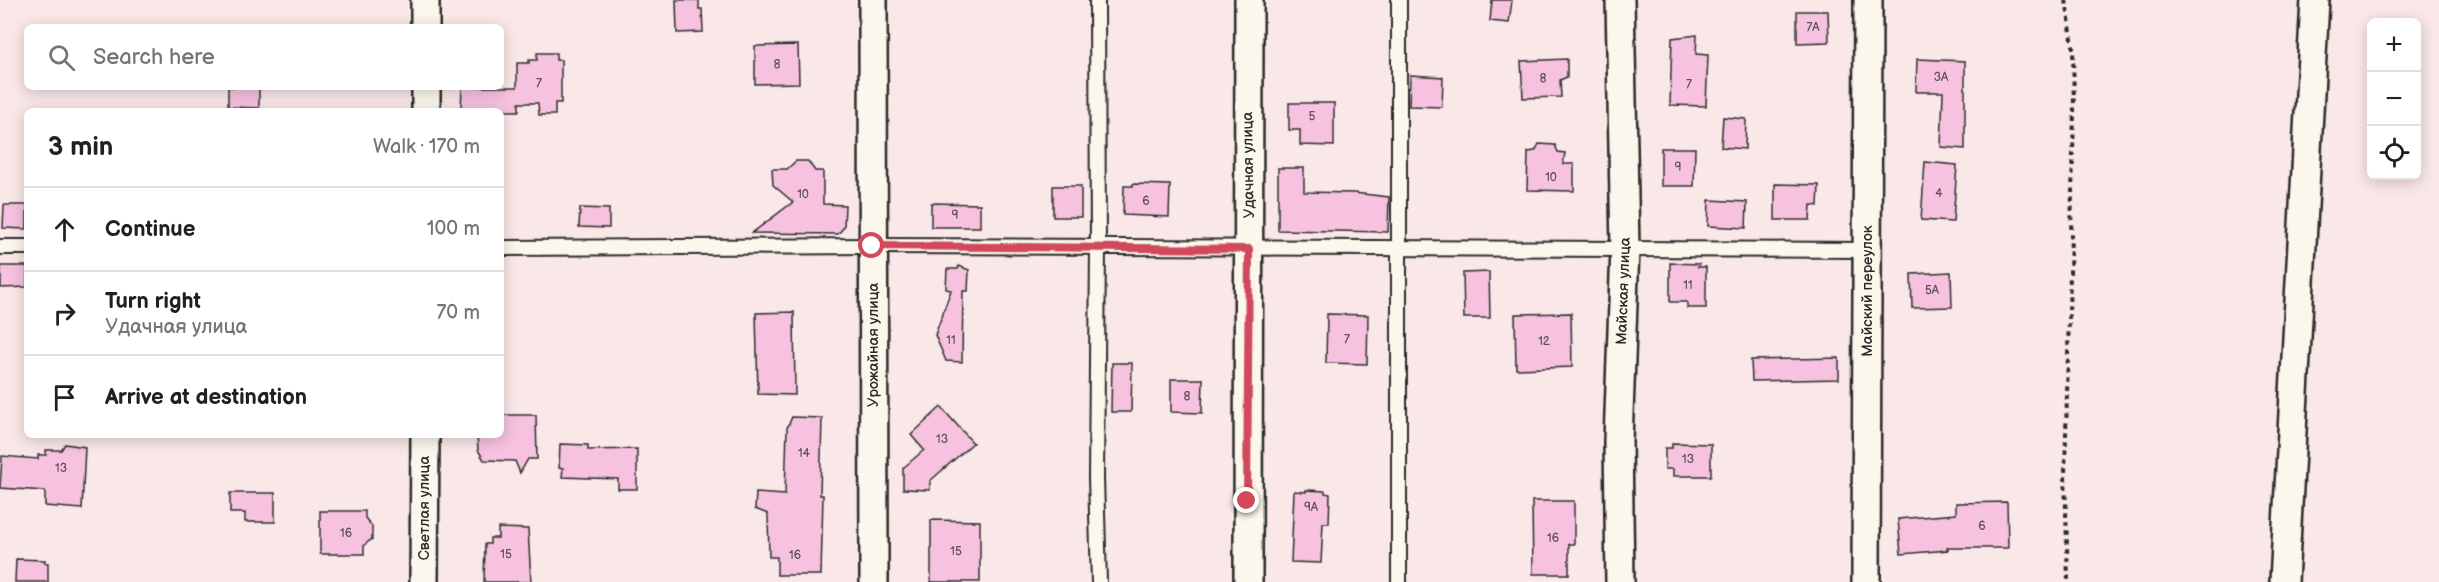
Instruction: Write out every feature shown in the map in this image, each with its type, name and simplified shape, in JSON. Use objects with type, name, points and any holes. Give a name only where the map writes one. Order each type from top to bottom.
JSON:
[{"type":"street","points":[[425,0],[425,24]]},
{"type":"street","name":"Урожайная улица","points":[[873,0],[874,582]]},
{"type":"street","name":"Удачная улица","points":[[1248,582],[1249,0]]},
{"type":"street","name":"Майская улица","points":[[1620,0],[1625,248],[1618,441],[1620,582]]},
{"type":"street","name":"Майский переулок","points":[[1866,582],[1868,0]]},
{"type":"street","points":[[2284,582],[2315,0]]},
{"type":"street","points":[[426,90],[426,108]]},
{"type":"street","name":"Светлая улица","points":[[424,582],[425,438]]},
{"type":"lane","points":[[1097,0],[1096,478],[1099,582]]},
{"type":"lane","points":[[1399,582],[1400,0]]},
{"type":"lane","points":[[504,248],[872,246],[1868,250]]},
{"type":"lane","points":[[0,247],[24,247]]},
{"type":"path","points":[[2066,0],[2073,45],[2074,113],[2065,474],[2068,582]]},
{"type":"building","points":[[676,0],[699,0],[699,9],[702,9],[703,32],[677,33]]},
{"type":"building","points":[[1492,0],[1512,0],[1509,23],[1490,21]]},
{"type":"building","points":[[1797,11],[1828,11],[1829,42],[1797,43]]},
{"type":"building","points":[[1697,35],[1696,54],[1708,55],[1706,106],[1670,105],[1672,38]]},
{"type":"building","points":[[798,45],[799,83],[755,84],[755,46]]},
{"type":"building","points":[[537,53],[556,53],[556,60],[561,60],[561,103],[555,103],[555,115],[539,115],[538,103],[519,103],[519,111],[504,111],[504,108],[461,108],[462,90],[504,90],[504,87],[517,87],[517,63],[537,60]]},
{"type":"building","points":[[1567,59],[1567,77],[1560,80],[1561,97],[1523,98],[1521,61]]},
{"type":"building","points":[[1917,59],[1965,61],[1965,149],[1941,147],[1943,92],[1916,92]]},
{"type":"building","points":[[1410,75],[1443,77],[1442,107],[1409,106]]},
{"type":"building","points":[[228,90],[259,90],[259,108],[228,107]]},
{"type":"building","points":[[1289,103],[1334,103],[1334,146],[1300,145],[1300,130],[1289,130]]},
{"type":"building","points":[[1723,117],[1746,119],[1745,149],[1721,147]]},
{"type":"building","points":[[1539,144],[1555,145],[1558,152],[1565,153],[1563,164],[1574,164],[1574,191],[1527,190],[1528,152],[1535,151]]},
{"type":"building","points":[[1661,148],[1695,148],[1694,186],[1661,186]]},
{"type":"building","points":[[796,161],[808,161],[815,171],[823,171],[823,204],[845,205],[844,227],[838,234],[752,233],[793,202],[773,185],[772,169],[787,169]]},
{"type":"building","points":[[1925,162],[1957,165],[1953,222],[1921,220]]},
{"type":"building","points":[[1278,168],[1304,168],[1304,192],[1354,193],[1389,197],[1388,232],[1278,230]]},
{"type":"building","points":[[1133,184],[1170,185],[1169,217],[1123,215],[1124,186],[1133,186]]},
{"type":"building","points":[[1775,184],[1819,185],[1818,206],[1811,205],[1810,220],[1775,220]]},
{"type":"building","points":[[1053,186],[1081,186],[1081,217],[1053,217]]},
{"type":"building","points":[[1709,200],[1747,202],[1746,228],[1708,226]]},
{"type":"building","points":[[931,203],[980,204],[980,227],[931,227]]},
{"type":"building","points":[[4,205],[24,205],[24,229],[3,228]]},
{"type":"building","points":[[580,208],[609,209],[609,228],[579,227]]},
{"type":"building","points":[[1670,263],[1699,264],[1698,267],[1706,267],[1706,308],[1687,308],[1687,302],[1670,302]]},
{"type":"building","points":[[1,266],[24,266],[24,287],[1,288]]},
{"type":"building","points":[[959,266],[969,270],[968,291],[963,291],[962,362],[946,361],[935,335],[951,290],[946,289],[947,269],[958,269]]},
{"type":"building","points":[[1489,272],[1490,318],[1464,318],[1463,273]]},
{"type":"building","points":[[1951,272],[1952,307],[1912,308],[1911,274]]},
{"type":"building","points":[[794,312],[795,395],[758,394],[756,313]]},
{"type":"building","points":[[1571,313],[1572,367],[1516,369],[1515,314]]},
{"type":"building","points":[[1327,314],[1368,315],[1367,364],[1326,363]]},
{"type":"building","points":[[1839,358],[1839,379],[1752,381],[1751,360]]},
{"type":"building","points":[[1112,363],[1132,363],[1131,412],[1111,412]]},
{"type":"building","points":[[1171,379],[1203,379],[1202,413],[1171,412]]},
{"type":"building","points":[[941,407],[973,443],[930,481],[930,490],[903,489],[903,468],[924,450],[911,435]]},
{"type":"building","points":[[504,415],[536,415],[537,459],[528,459],[520,473],[515,461],[484,460],[478,450],[477,438],[504,438]]},
{"type":"building","points":[[792,417],[822,418],[821,575],[777,575],[777,557],[769,557],[768,514],[755,509],[756,493],[785,495],[787,428]]},
{"type":"building","points":[[1672,443],[1711,444],[1711,476],[1673,476],[1673,469],[1665,469],[1665,448],[1672,448]]},
{"type":"building","points":[[65,444],[85,447],[82,509],[45,506],[45,491],[0,488],[2,456],[38,459],[38,455],[46,455],[46,450],[61,450]]},
{"type":"building","points":[[560,444],[588,445],[588,450],[637,449],[637,489],[618,489],[618,479],[562,477],[563,468],[559,468]]},
{"type":"building","points":[[1306,490],[1325,491],[1330,494],[1329,523],[1323,523],[1321,563],[1291,562],[1294,491],[1306,492]]},
{"type":"building","points":[[230,493],[275,493],[275,522],[245,522],[245,513],[230,513]]},
{"type":"building","points":[[1532,501],[1574,501],[1574,544],[1569,544],[1569,574],[1533,574]]},
{"type":"building","points":[[2007,502],[2008,548],[1947,548],[1948,550],[1901,554],[1898,519],[1956,514],[1956,503]]},
{"type":"building","points":[[320,511],[365,511],[365,518],[372,526],[372,539],[364,545],[364,554],[320,554]]},
{"type":"building","points":[[931,520],[980,521],[980,582],[931,582]]},
{"type":"building","points":[[498,528],[528,529],[531,582],[484,582],[485,544],[490,544],[490,538],[498,538]]},
{"type":"building","points":[[16,559],[45,560],[45,563],[48,563],[48,582],[15,582]]},
{"type":"route","points":[[872,246],[1249,249],[1247,501]]}]
